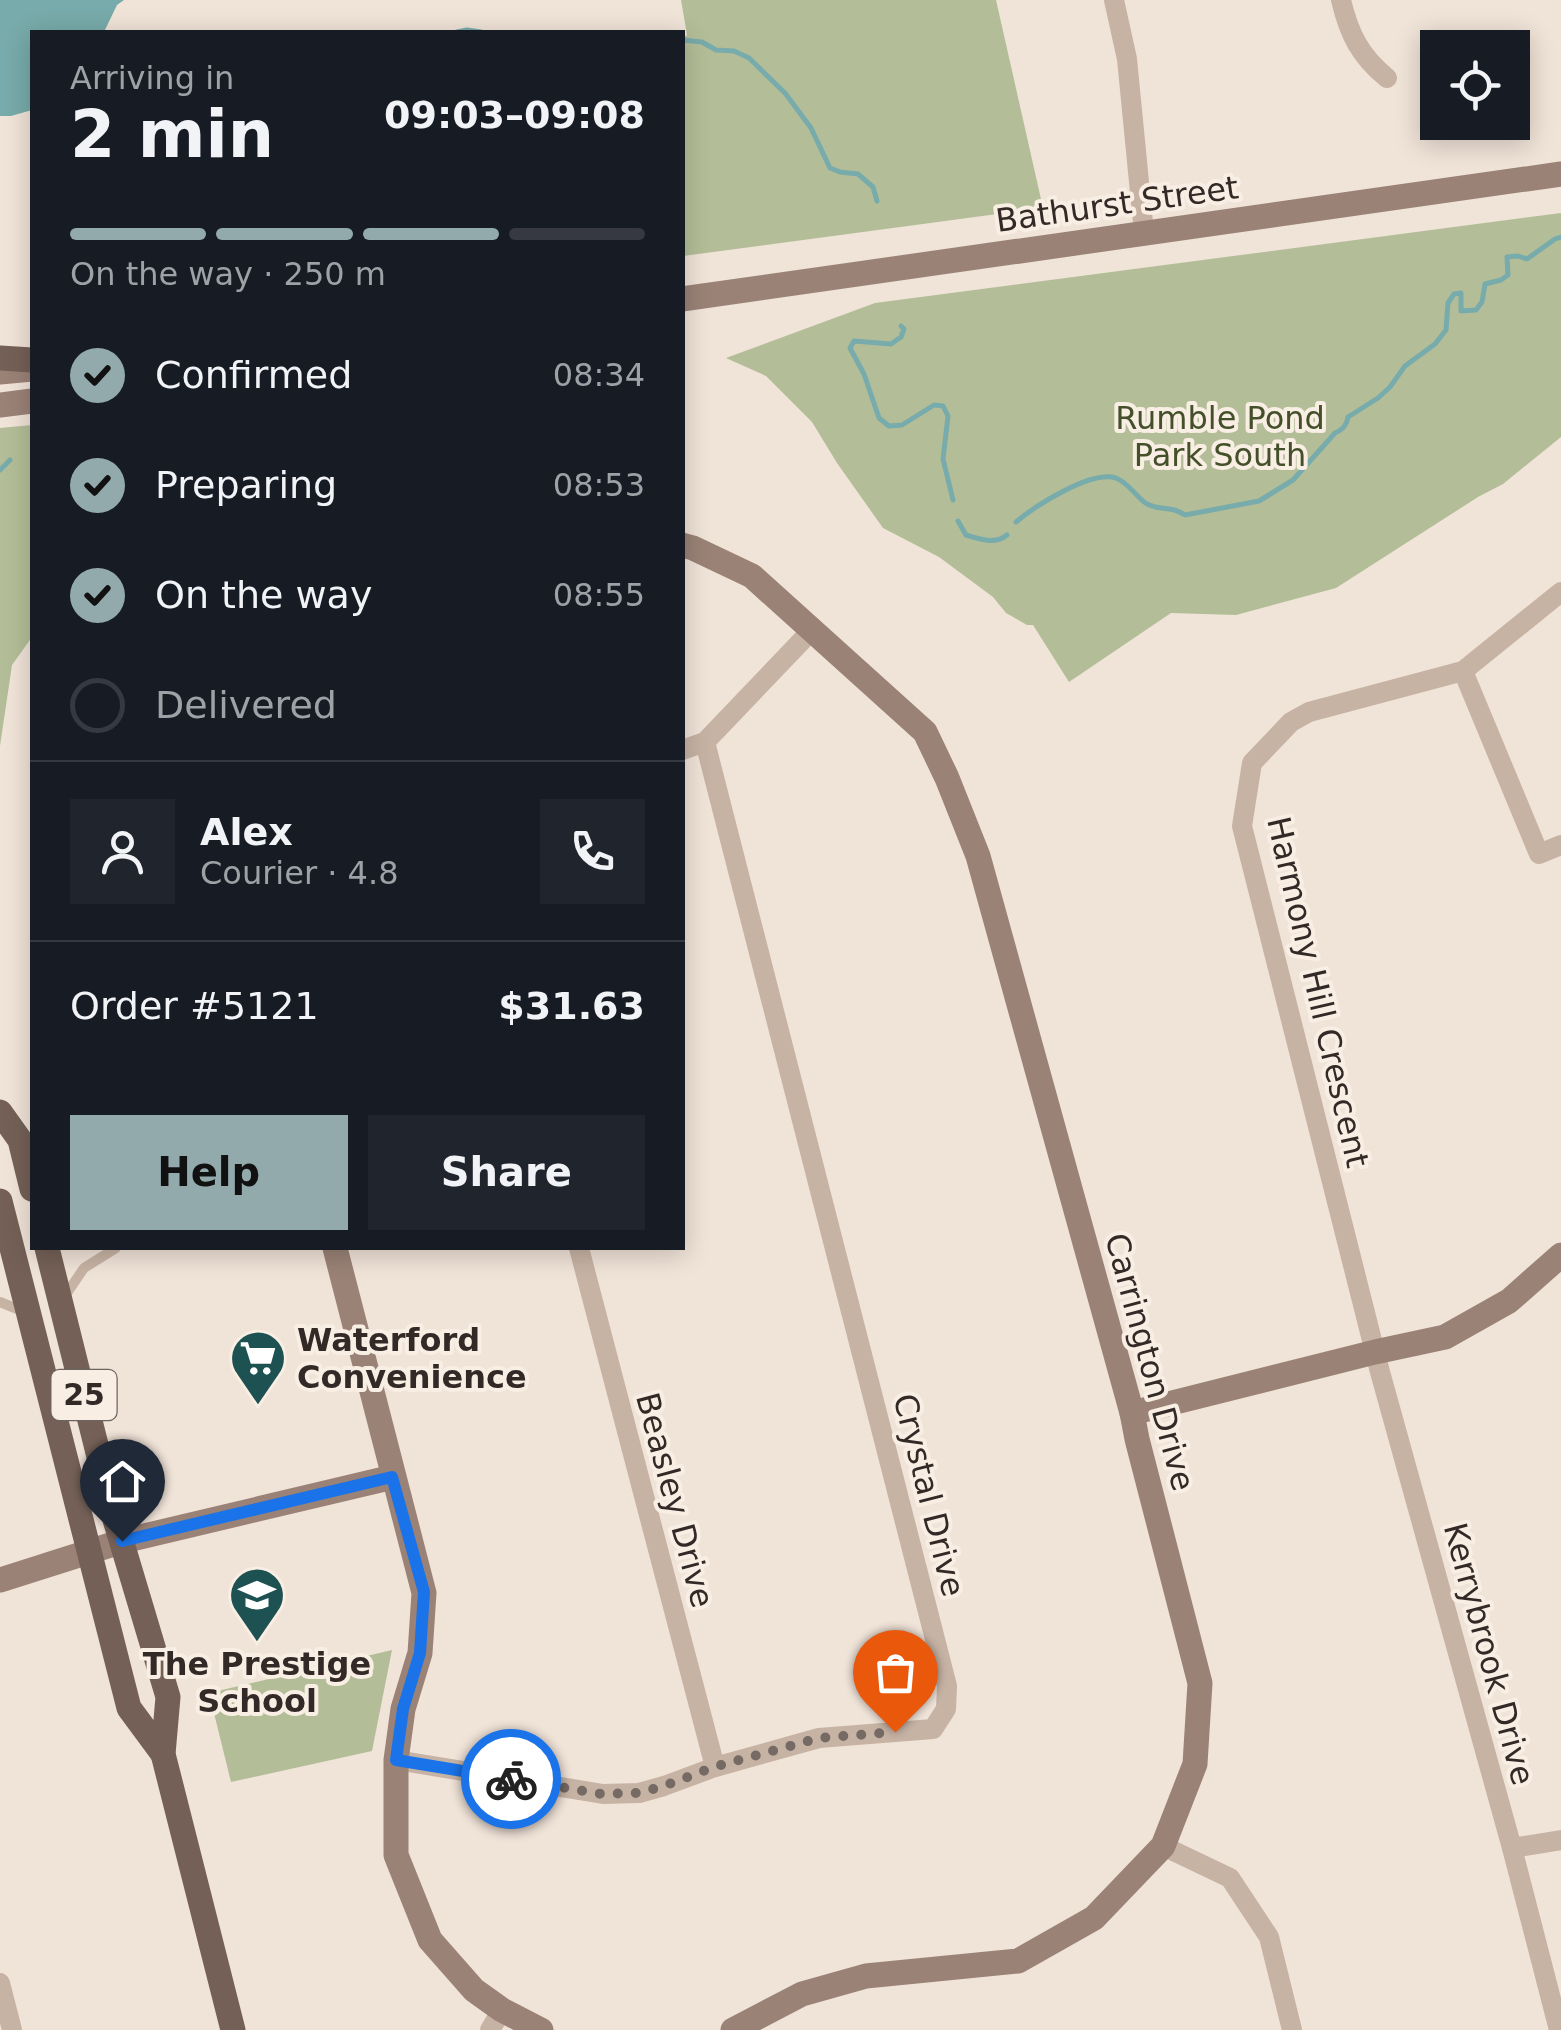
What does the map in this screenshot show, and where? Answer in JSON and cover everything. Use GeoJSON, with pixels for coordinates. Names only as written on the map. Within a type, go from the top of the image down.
{"type":"FeatureCollection","features":[{"type":"Feature","properties":{"kind":"main road"},"geometry":{"type":"LineString","coordinates":[[0,358],[30,360]]}},
{"type":"Feature","properties":{"kind":"main road"},"geometry":{"type":"LineString","coordinates":[[0,1112],[20,1140],[30,1182]]}},
{"type":"Feature","properties":{"kind":"main road","name":"25"},"geometry":{"type":"LineString","coordinates":[[0,1201],[4,1241],[29,1314],[129,1708],[163,1754]]}},
{"type":"Feature","properties":{"kind":"main road","name":"25"},"geometry":{"type":"LineString","coordinates":[[48,1250],[113,1513],[168,1697],[163,1754],[232,2030]]}},
{"type":"Feature","properties":{"kind":"street"},"geometry":{"type":"LineString","coordinates":[[1114,0],[1127,59],[1144,233]]}},
{"type":"Feature","properties":{"kind":"street"},"geometry":{"type":"LineString","coordinates":[[1341,0],[1346,23],[1368,63],[1387,78]]}},
{"type":"Feature","properties":{"kind":"street","name":"Bathurst Street"},"geometry":{"type":"LineString","coordinates":[[685,299],[1561,174]]}},
{"type":"Feature","properties":{"kind":"street"},"geometry":{"type":"LineString","coordinates":[[0,372],[30,369]]}},
{"type":"Feature","properties":{"kind":"street"},"geometry":{"type":"LineString","coordinates":[[0,406],[30,401]]}},
{"type":"Feature","properties":{"kind":"street","name":"Carrington Drive"},"geometry":{"type":"LineString","coordinates":[[685,547],[752,576],[925,732],[947,778],[978,856],[1132,1412],[1200,1682],[1196,1764],[1163,1846],[1094,1918],[1018,1961],[866,1976],[802,1994],[732,2030]]}},
{"type":"Feature","properties":{"kind":"street","name":"Harmony Hill Crescent"},"geometry":{"type":"LineString","coordinates":[[1375,1352],[1242,826],[1252,763],[1291,722],[1308,712],[1463,671],[1561,592]]}},
{"type":"Feature","properties":{"kind":"street"},"geometry":{"type":"LineString","coordinates":[[685,749],[705,742],[812,630]]}},
{"type":"Feature","properties":{"kind":"street"},"geometry":{"type":"LineString","coordinates":[[1463,671],[1539,854],[1561,845]]}},
{"type":"Feature","properties":{"kind":"street","name":"Crystal Drive"},"geometry":{"type":"LineString","coordinates":[[396,1760],[602,1794],[639,1793],[819,1738],[933,1729],[946,1710],[948,1686],[705,742]]}},
{"type":"Feature","properties":{"kind":"street"},"geometry":{"type":"LineString","coordinates":[[335,1250],[424,1592],[420,1653],[403,1709],[396,1760],[396,1855],[430,1940],[496,2020],[542,2030]]}},
{"type":"Feature","properties":{"kind":"street","name":"Beasley Drive"},"geometry":{"type":"LineString","coordinates":[[580,1250],[714,1767]]}},
{"type":"Feature","properties":{"kind":"street"},"geometry":{"type":"LineString","coordinates":[[1132,1412],[1445,1337],[1510,1301],[1560,1260]]}},
{"type":"Feature","properties":{"kind":"street","name":"Kerrybrook Drive"},"geometry":{"type":"LineString","coordinates":[[1375,1352],[1559,2030]]}},
{"type":"Feature","properties":{"kind":"street"},"geometry":{"type":"LineString","coordinates":[[0,1580],[122,1541],[392,1477]]}},
{"type":"Feature","properties":{"kind":"street"},"geometry":{"type":"LineString","coordinates":[[1512,1848],[1561,1840]]}},
{"type":"Feature","properties":{"kind":"street"},"geometry":{"type":"LineString","coordinates":[[1163,1846],[1230,1878],[1269,1937],[1292,2030]]}},
{"type":"Feature","properties":{"kind":"street"},"geometry":{"type":"LineString","coordinates":[[0,1983],[12,2030]]}},
{"type":"Feature","properties":{"kind":"lane"},"geometry":{"type":"LineString","coordinates":[[61,1301],[84,1268],[113,1250]]}},
{"type":"Feature","properties":{"kind":"lane"},"geometry":{"type":"LineString","coordinates":[[0,1302],[29,1314]]}},
{"type":"Feature","properties":{"kind":"green space"},"geometry":{"type":"Polygon","coordinates":[[[681,0],[996,0],[1043,208],[685,256],[687,35],[681,0]]]}},
{"type":"Feature","properties":{"kind":"green space","name":"Rumble Pond Park South"},"geometry":{"type":"Polygon","coordinates":[[[1561,213],[1561,437],[1503,484],[1336,588],[1236,615],[1171,613],[1069,682],[1033,625],[1006,613],[993,597],[939,557],[883,528],[812,422],[766,376],[726,358],[875,303],[1561,213]]]}},
{"type":"Feature","properties":{"kind":"green space"},"geometry":{"type":"Polygon","coordinates":[[[30,425],[30,640],[12,665],[0,746],[0,428],[30,425]]]}},
{"type":"Feature","properties":{"kind":"green space"},"geometry":{"type":"Polygon","coordinates":[[[392,1650],[372,1751],[231,1782],[209,1693],[392,1650]]]}},
{"type":"Feature","properties":{"kind":"water"},"geometry":{"type":"Polygon","coordinates":[[[0,0],[124,0],[117,5],[105,30],[30,30],[30,111],[0,116],[0,0]]]}},
{"type":"Feature","properties":{"kind":"waterway"},"geometry":{"type":"LineString","coordinates":[[685,40],[749,58],[785,93],[811,128],[830,168],[858,174],[873,187],[877,201]]}},
{"type":"Feature","properties":{"kind":"waterway"},"geometry":{"type":"LineString","coordinates":[[1016,522],[1064,491],[1105,477],[1121,480],[1147,504],[1185,515],[1259,501],[1293,480],[1344,427],[1348,417],[1378,398],[1405,366],[1435,344],[1446,330],[1448,303],[1454,294],[1461,293],[1461,311],[1476,310],[1482,302],[1485,284],[1508,275],[1507,257],[1527,259],[1561,237]]}},
{"type":"Feature","properties":{"kind":"waterway"},"geometry":{"type":"LineString","coordinates":[[901,326],[901,337],[891,344],[854,341],[850,348],[879,418],[889,426],[902,425],[934,405],[943,406],[948,416],[943,459],[953,500]]}},
{"type":"Feature","properties":{"kind":"waterway"},"geometry":{"type":"LineString","coordinates":[[0,470],[10,460]]}},
{"type":"Feature","properties":{"kind":"waterway"},"geometry":{"type":"LineString","coordinates":[[958,521],[966,535],[992,540],[1007,535]]}},
{"type":"Feature","properties":{"kind":"way so far"},"geometry":{"type":"LineString","coordinates":[[511,1779],[602,1794],[639,1793],[819,1738],[895,1732]]}},
{"type":"Feature","properties":{"kind":"place","name":"Waterford Convenience"},"geometry":{"type":"Point","coordinates":[258,1407]}},
{"type":"Feature","properties":{"kind":"place","name":"The Prestige School"},"geometry":{"type":"Point","coordinates":[257,1644]}},
{"type":"Feature","properties":{"kind":"route"},"geometry":{"type":"LineString","coordinates":[[122,1541],[392,1477],[424,1592],[420,1653],[403,1709],[396,1760],[511,1779]]}}]}
